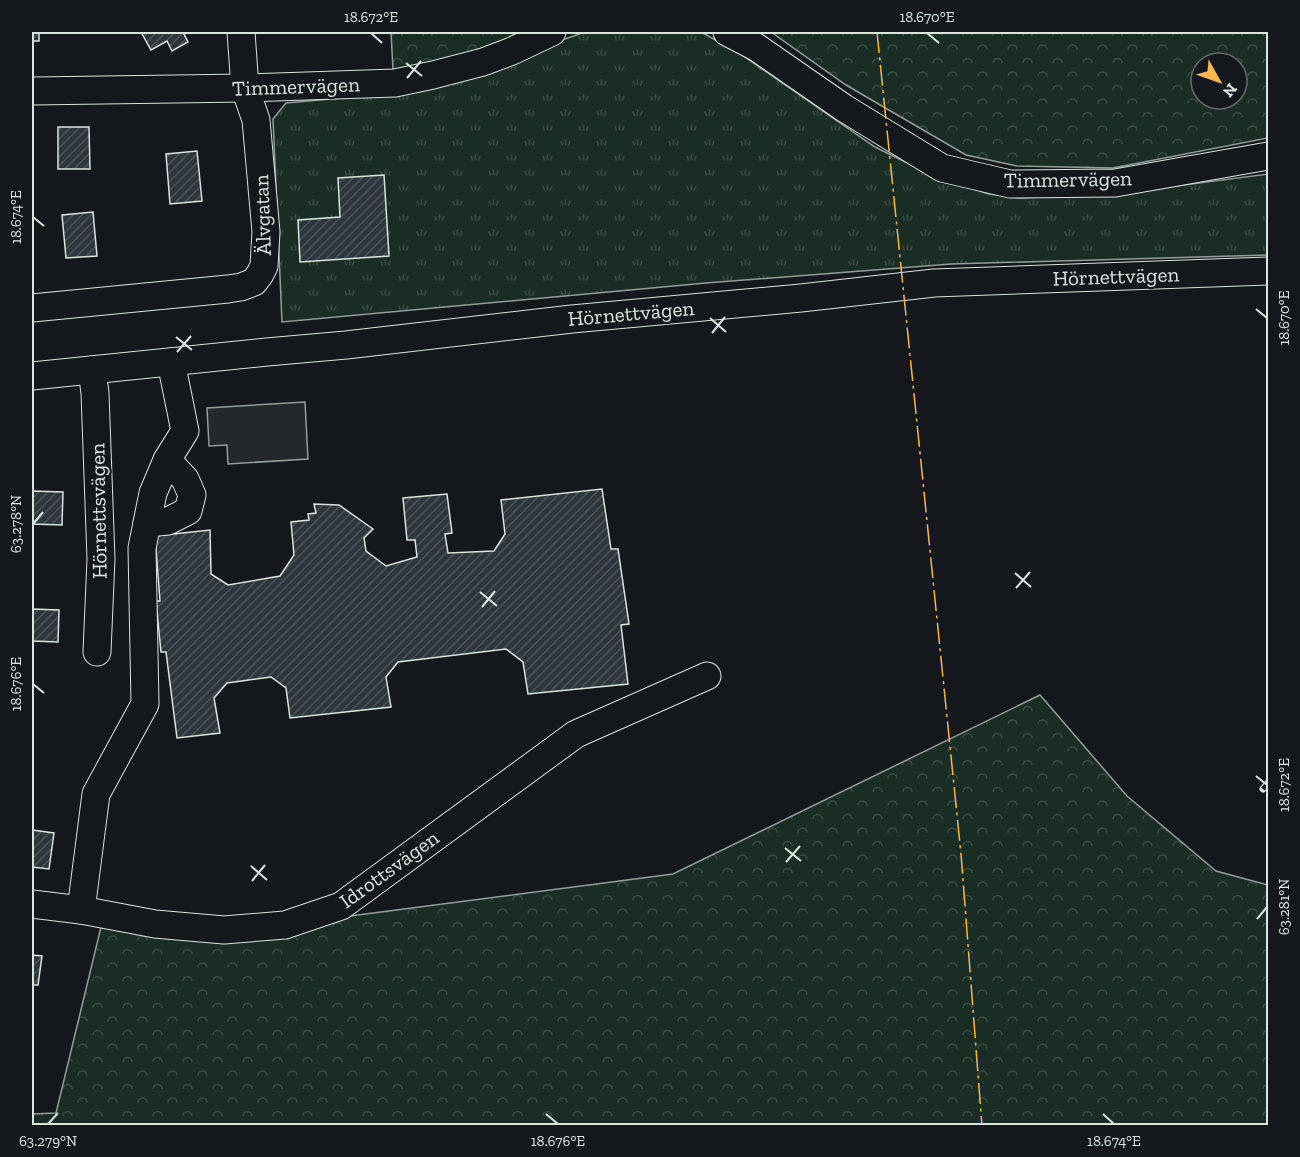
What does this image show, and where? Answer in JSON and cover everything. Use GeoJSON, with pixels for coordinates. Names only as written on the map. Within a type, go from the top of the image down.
{"type":"FeatureCollection","features":[{"type":"Feature","properties":{"kind":"street","name":"Älvgatan"},"geometry":{"type":"LineString","coordinates":[[32,308],[228,289],[254,282],[264,266],[266,232],[256,120],[245,88],[241,32]]}},
{"type":"Feature","properties":{"kind":"street","name":"Timmervägen"},"geometry":{"type":"LineString","coordinates":[[32,91],[395,83],[483,62],[552,32]]}},
{"type":"Feature","properties":{"kind":"street","name":"Timmervägen"},"geometry":{"type":"LineString","coordinates":[[727,32],[756,47],[844,108],[942,168],[1010,184],[1115,183],[1269,156]]}},
{"type":"Feature","properties":{"kind":"street","name":"Hörnettvägen"},"geometry":{"type":"LineString","coordinates":[[32,376],[933,283],[1269,270]]}},
{"type":"Feature","properties":{"kind":"street"},"geometry":{"type":"LineString","coordinates":[[81,910],[96,794],[145,704],[142,548],[153,493],[167,460],[185,430],[171,362]]}},
{"type":"Feature","properties":{"kind":"street","name":"Hörnettsvägen"},"geometry":{"type":"LineString","coordinates":[[92,370],[95,393],[101,559],[97,652]]}},
{"type":"Feature","properties":{"kind":"street"},"geometry":{"type":"LineString","coordinates":[[147,523],[168,521],[188,511],[192,495],[185,479],[167,460]]}},
{"type":"Feature","properties":{"kind":"street","name":"Idrottsvägen"},"geometry":{"type":"LineString","coordinates":[[32,904],[81,910],[155,924],[224,930],[285,925],[341,906],[576,734],[707,676]]}},
{"type":"Feature","properties":{"kind":"green space"},"geometry":{"type":"Polygon","coordinates":[[[391,32],[521,32],[475,51],[393,70],[391,32]]]}},
{"type":"Feature","properties":{"kind":"green space"},"geometry":{"type":"Polygon","coordinates":[[[585,32],[701,32],[739,53],[875,147],[938,178],[989,194],[1020,198],[1122,193],[1268,174],[1268,255],[951,264],[706,283],[282,322],[273,119],[286,103],[376,95],[585,32]]]}},
{"type":"Feature","properties":{"kind":"green space"},"geometry":{"type":"Polygon","coordinates":[[[771,32],[1268,32],[1268,138],[1113,168],[1017,166],[966,155],[846,85],[771,32]]]}},
{"type":"Feature","properties":{"kind":"green space"},"geometry":{"type":"Polygon","coordinates":[[[1040,695],[1127,796],[1216,871],[1268,885],[1268,1125],[32,1126],[32,1114],[56,1113],[101,927],[293,936],[350,916],[673,874],[1040,695]]]}},
{"type":"Feature","properties":{"kind":"shaded area"},"geometry":{"type":"Polygon","coordinates":[[[305,402],[308,459],[228,464],[227,445],[209,446],[207,408],[305,402]]]}},
{"type":"Feature","properties":{"kind":"building"},"geometry":{"type":"Polygon","coordinates":[[[32,32],[39,32],[39,41],[32,41],[32,32]]]}},
{"type":"Feature","properties":{"kind":"building"},"geometry":{"type":"Polygon","coordinates":[[[141,32],[188,32],[184,34],[188,42],[172,51],[167,41],[151,50],[141,32]]]}},
{"type":"Feature","properties":{"kind":"building"},"geometry":{"type":"Polygon","coordinates":[[[58,127],[89,127],[90,169],[58,169],[58,127]]]}},
{"type":"Feature","properties":{"kind":"building"},"geometry":{"type":"Polygon","coordinates":[[[197,151],[202,201],[170,204],[166,154],[197,151]]]}},
{"type":"Feature","properties":{"kind":"building"},"geometry":{"type":"Polygon","coordinates":[[[384,175],[389,256],[300,262],[298,220],[340,217],[338,178],[384,175]]]}},
{"type":"Feature","properties":{"kind":"building"},"geometry":{"type":"Polygon","coordinates":[[[93,212],[97,256],[66,258],[62,215],[93,212]]]}},
{"type":"Feature","properties":{"kind":"building"},"geometry":{"type":"Polygon","coordinates":[[[602,489],[611,549],[618,549],[629,624],[621,625],[628,684],[528,694],[523,662],[506,649],[398,662],[386,677],[391,707],[290,718],[286,688],[271,677],[227,683],[214,698],[220,733],[177,738],[166,652],[161,652],[156,601],[160,601],[155,536],[210,530],[211,574],[228,585],[280,576],[294,555],[291,522],[309,520],[308,514],[316,513],[314,504],[339,505],[373,529],[364,538],[366,551],[386,566],[417,557],[415,540],[407,540],[403,498],[447,494],[452,533],[445,534],[448,553],[494,551],[505,534],[501,500],[602,489]]]}},
{"type":"Feature","properties":{"kind":"building"},"geometry":{"type":"Polygon","coordinates":[[[32,491],[63,492],[62,525],[32,524],[32,491]]]}},
{"type":"Feature","properties":{"kind":"building"},"geometry":{"type":"Polygon","coordinates":[[[32,609],[59,610],[58,642],[32,641],[32,609]]]}},
{"type":"Feature","properties":{"kind":"building"},"geometry":{"type":"Polygon","coordinates":[[[32,830],[54,833],[49,869],[32,867],[32,830]]]}},
{"type":"Feature","properties":{"kind":"building"},"geometry":{"type":"Polygon","coordinates":[[[32,955],[42,956],[38,985],[32,985],[32,955]]]}},
{"type":"Feature","properties":{"kind":"railway"},"geometry":{"type":"LineString","coordinates":[[1263,789],[1268,783]]}},
{"type":"Feature","properties":{"kind":"power"},"geometry":{"type":"LineString","coordinates":[[877,32],[961,854],[982,1126]]}}]}
